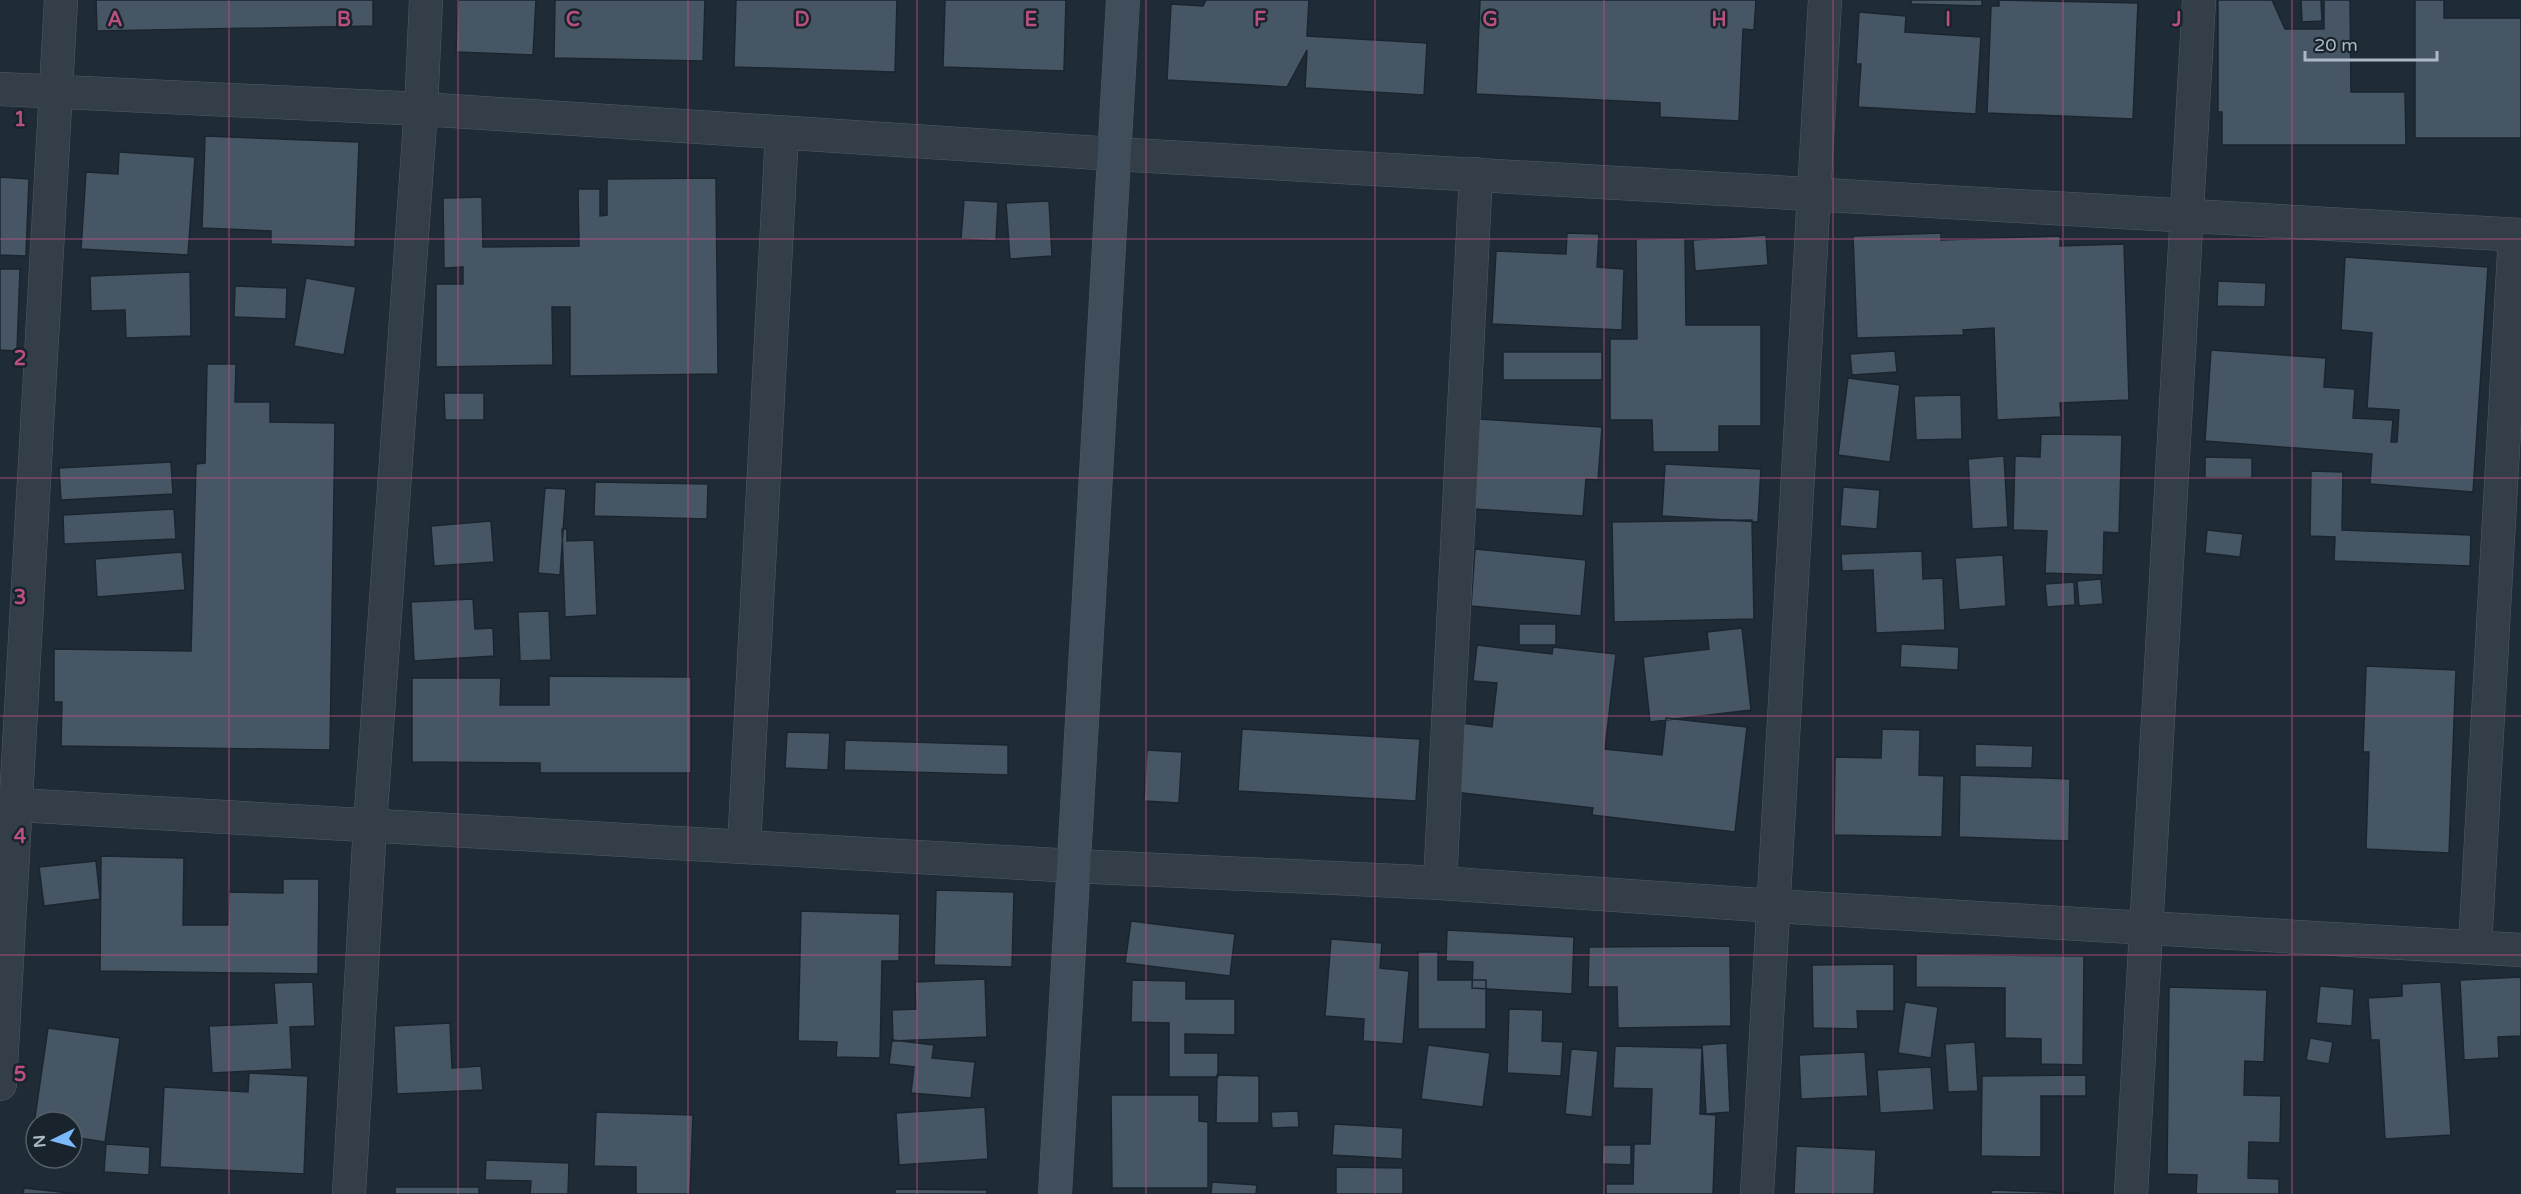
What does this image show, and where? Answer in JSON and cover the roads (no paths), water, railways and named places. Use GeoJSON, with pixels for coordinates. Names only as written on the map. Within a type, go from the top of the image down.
{"type":"FeatureCollection","features":[{"type":"Feature","properties":{"kind":"street"},"geometry":{"type":"LineString","coordinates":[[0,1084],[8,804],[61,0]]}},
{"type":"Feature","properties":{"kind":"street"},"geometry":{"type":"LineString","coordinates":[[349,1194],[370,825],[421,109],[426,0]]}},
{"type":"Feature","properties":{"kind":"street"},"geometry":{"type":"LineString","coordinates":[[1055,1194],[1123,0]]}},
{"type":"Feature","properties":{"kind":"street"},"geometry":{"type":"LineString","coordinates":[[1757,1194],[1825,0]]}},
{"type":"Feature","properties":{"kind":"street"},"geometry":{"type":"LineString","coordinates":[[2131,1194],[2199,0]]}},
{"type":"Feature","properties":{"kind":"street"},"geometry":{"type":"LineString","coordinates":[[0,89],[421,109],[1114,153],[2518,235],[2475,947]]}},
{"type":"Feature","properties":{"kind":"street"},"geometry":{"type":"LineString","coordinates":[[744,847],[782,133]]}},
{"type":"Feature","properties":{"kind":"street"},"geometry":{"type":"LineString","coordinates":[[1440,883],[1476,174]]}},
{"type":"Feature","properties":{"kind":"street"},"geometry":{"type":"LineString","coordinates":[[8,804],[1074,866],[1440,883],[1774,906],[2521,950]]}}]}
